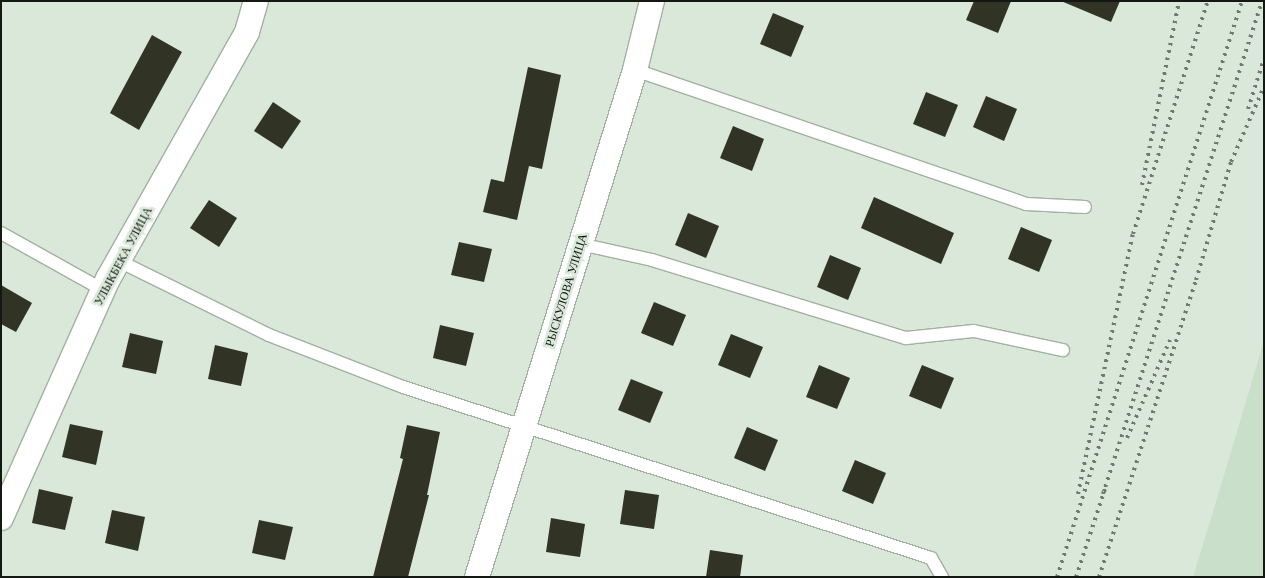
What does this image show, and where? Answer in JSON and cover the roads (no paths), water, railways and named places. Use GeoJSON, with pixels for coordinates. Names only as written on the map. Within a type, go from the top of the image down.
{"type":"FeatureCollection","features":[{"type":"Feature","properties":{"kind":"street","name":"УЛЫКБЕКА УЛИЦА"},"geometry":{"type":"LineString","coordinates":[[1,518],[103,290],[248,32],[256,1]]}},
{"type":"Feature","properties":{"kind":"street","name":"РЫСКУЛОВА УЛИЦА"},"geometry":{"type":"LineString","coordinates":[[477,577],[635,70],[652,1]]}},
{"type":"Feature","properties":{"kind":"lane"},"geometry":{"type":"LineString","coordinates":[[635,70],[1026,204],[1085,207]]}},
{"type":"Feature","properties":{"kind":"lane"},"geometry":{"type":"LineString","coordinates":[[1,233],[103,290]]}},
{"type":"Feature","properties":{"kind":"lane"},"geometry":{"type":"LineString","coordinates":[[580,244],[652,260],[906,338],[974,331],[1063,350]]}},
{"type":"Feature","properties":{"kind":"lane"},"geometry":{"type":"LineString","coordinates":[[119,261],[269,335],[403,387],[523,428],[931,558],[942,577]]}},
{"type":"Feature","properties":{"kind":"railway"},"geometry":{"type":"LineString","coordinates":[[1142,185],[1179,1]]}},
{"type":"Feature","properties":{"kind":"railway"},"geometry":{"type":"LineString","coordinates":[[1078,494],[1133,234],[1208,1]]}},
{"type":"Feature","properties":{"kind":"railway"},"geometry":{"type":"LineString","coordinates":[[1057,577],[1242,1]]}},
{"type":"Feature","properties":{"kind":"railway"},"geometry":{"type":"LineString","coordinates":[[1103,494],[1262,1]]}},
{"type":"Feature","properties":{"kind":"railway"},"geometry":{"type":"LineString","coordinates":[[1248,109],[1264,59]]}},
{"type":"Feature","properties":{"kind":"railway"},"geometry":{"type":"LineString","coordinates":[[1099,577],[1196,280],[1231,162],[1264,87]]}},
{"type":"Feature","properties":{"kind":"railway"},"geometry":{"type":"LineString","coordinates":[[1127,438],[1170,340]]}},
{"type":"Feature","properties":{"kind":"railway"},"geometry":{"type":"LineString","coordinates":[[1076,577],[1105,489]]}}]}
